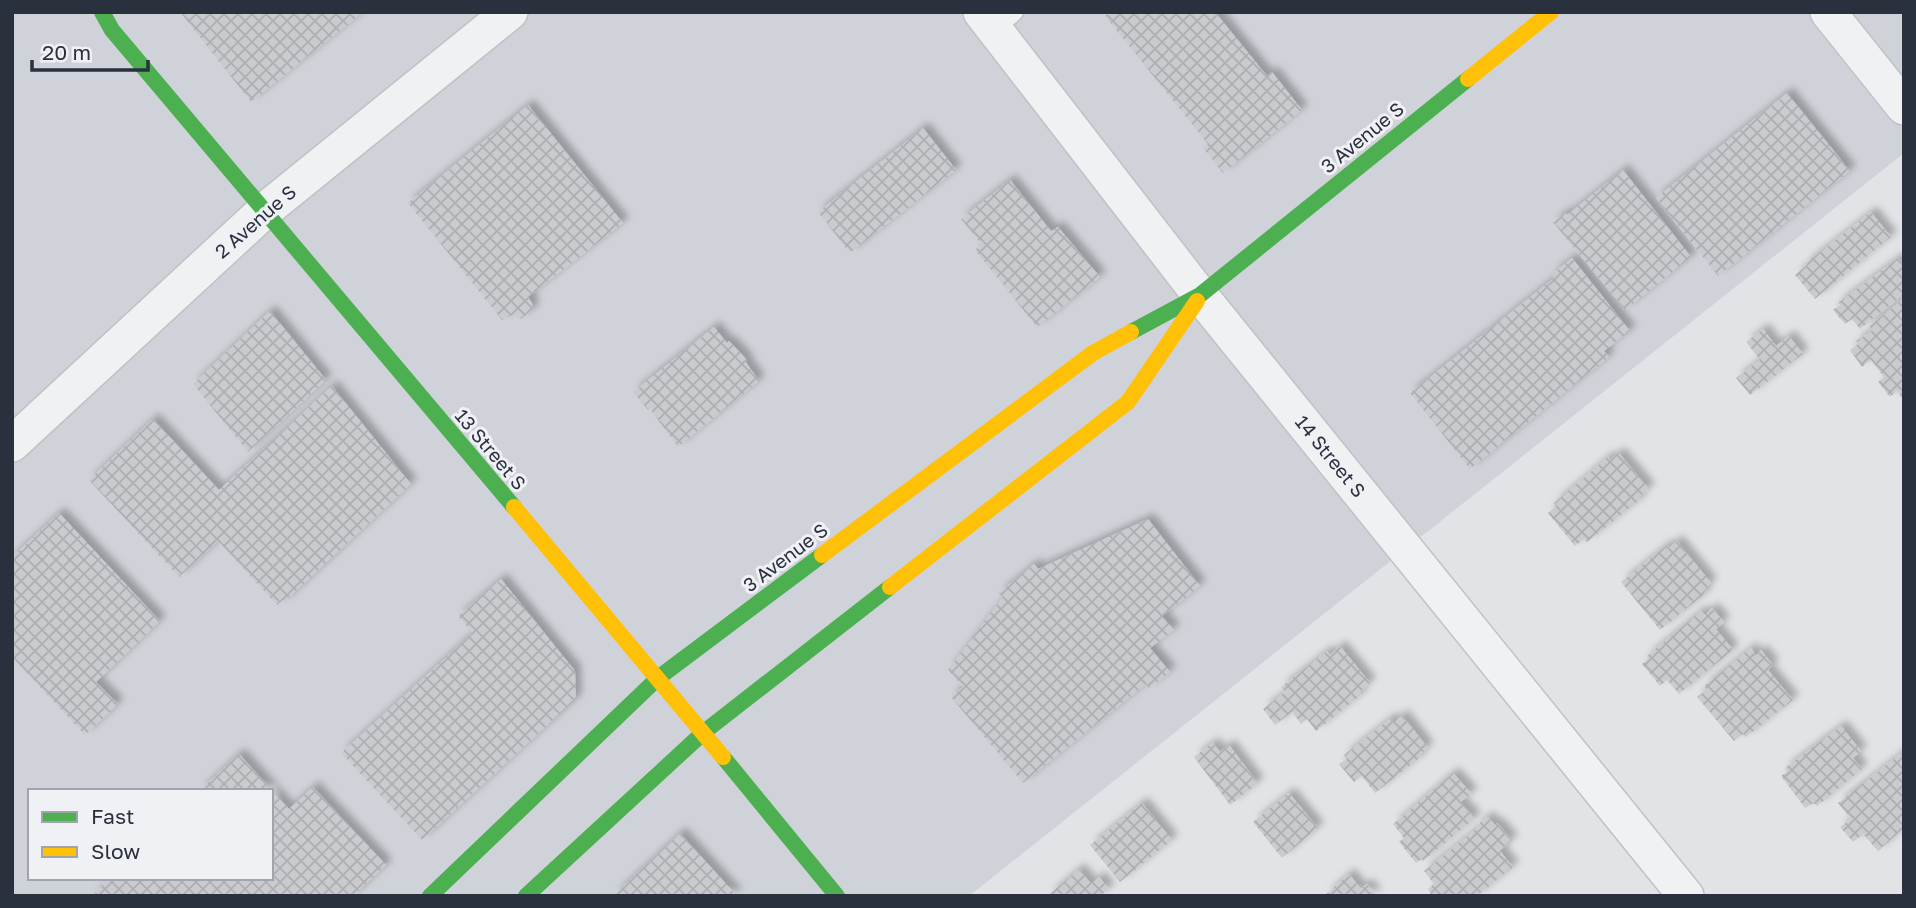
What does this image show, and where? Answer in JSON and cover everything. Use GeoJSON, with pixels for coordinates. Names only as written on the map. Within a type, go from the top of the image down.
{"type":"FeatureCollection","features":[{"type":"Feature","properties":{"kind":"main road","name":"13 Street S"},"geometry":{"type":"LineString","coordinates":[[90,12],[112,30]]}},
{"type":"Feature","properties":{"kind":"main road","name":"13 Street S"},"geometry":{"type":"LineString","coordinates":[[102,12],[112,30],[263,212],[658,678],[837,896]]}},
{"type":"Feature","properties":{"kind":"main road","name":"3 Avenue S"},"geometry":{"type":"LineString","coordinates":[[430,896],[658,678],[1093,353],[1200,295],[1551,12]]}},
{"type":"Feature","properties":{"kind":"main road","name":"3 Avenue S"},"geometry":{"type":"LineString","coordinates":[[526,896],[704,733],[1128,402],[1200,295]]}},
{"type":"Feature","properties":{"kind":"street","name":"2 Avenue S"},"geometry":{"type":"LineString","coordinates":[[12,444],[263,212],[510,12]]}},
{"type":"Feature","properties":{"kind":"street"},"geometry":{"type":"LineString","coordinates":[[1828,12],[1904,107]]}},
{"type":"Feature","properties":{"kind":"street","name":"14 Street S"},"geometry":{"type":"LineString","coordinates":[[996,18],[1200,295],[1686,896]]}},
{"type":"Feature","properties":{"kind":"shaded area"},"geometry":{"type":"Polygon","coordinates":[[[12,12],[1904,12],[1904,153],[969,896],[12,896],[12,12]]]}},
{"type":"Feature","properties":{"kind":"building"},"geometry":{"type":"Polygon","coordinates":[[[180,12],[363,12],[251,102],[180,12]]]}},
{"type":"Feature","properties":{"kind":"building"},"geometry":{"type":"Polygon","coordinates":[[[1110,12],[1215,12],[1267,76],[1272,72],[1302,110],[1223,173],[1203,148],[1208,144],[1105,16],[1110,12]]]}},
{"type":"Feature","properties":{"kind":"building"},"geometry":{"type":"Polygon","coordinates":[[[1787,93],[1850,171],[1718,276],[1656,198],[1787,93]]]}},
{"type":"Feature","properties":{"kind":"building"},"geometry":{"type":"Polygon","coordinates":[[[528,105],[623,223],[528,297],[533,309],[521,319],[512,315],[502,320],[408,203],[528,105]]]}},
{"type":"Feature","properties":{"kind":"building"},"geometry":{"type":"Polygon","coordinates":[[[923,128],[956,170],[850,253],[818,212],[923,128]]]}},
{"type":"Feature","properties":{"kind":"building"},"geometry":{"type":"Polygon","coordinates":[[[1623,170],[1691,257],[1625,310],[1553,222],[1566,213],[1567,215],[1623,170]]]}},
{"type":"Feature","properties":{"kind":"building"},"geometry":{"type":"Polygon","coordinates":[[[1010,180],[1051,231],[1058,227],[1100,277],[1037,327],[975,250],[982,245],[961,219],[1010,180]]]}},
{"type":"Feature","properties":{"kind":"building"},"geometry":{"type":"Polygon","coordinates":[[[1871,212],[1891,237],[1815,299],[1795,275],[1806,263],[1871,212]]]}},
{"type":"Feature","properties":{"kind":"building"},"geometry":{"type":"Polygon","coordinates":[[[1572,258],[1630,331],[1604,351],[1609,357],[1470,469],[1410,393],[1554,278],[1552,274],[1572,258]]]}},
{"type":"Feature","properties":{"kind":"building"},"geometry":{"type":"Polygon","coordinates":[[[1898,258],[1904,265],[1904,294],[1860,329],[1852,319],[1845,324],[1833,310],[1840,305],[1839,302],[1898,258]]]}},
{"type":"Feature","properties":{"kind":"building"},"geometry":{"type":"Polygon","coordinates":[[[1904,299],[1902,398],[1897,391],[1890,397],[1878,382],[1884,377],[1871,360],[1862,367],[1850,350],[1858,344],[1856,341],[1872,331],[1869,326],[1904,299]]]}},
{"type":"Feature","properties":{"kind":"building"},"geometry":{"type":"Polygon","coordinates":[[[270,311],[326,380],[248,452],[193,384],[270,311]]]}},
{"type":"Feature","properties":{"kind":"building"},"geometry":{"type":"Polygon","coordinates":[[[714,327],[727,343],[729,341],[747,360],[745,361],[759,381],[678,447],[650,409],[648,410],[633,392],[714,327]]]}},
{"type":"Feature","properties":{"kind":"building"},"geometry":{"type":"Polygon","coordinates":[[[1763,329],[1776,346],[1789,336],[1803,354],[1750,395],[1736,378],[1760,360],[1746,342],[1763,329]]]}},
{"type":"Feature","properties":{"kind":"building"},"geometry":{"type":"Polygon","coordinates":[[[332,386],[411,484],[284,602],[283,600],[277,605],[218,541],[179,577],[89,480],[153,419],[219,490],[332,386]]]}},
{"type":"Feature","properties":{"kind":"building"},"geometry":{"type":"Polygon","coordinates":[[[1619,453],[1649,489],[1639,497],[1641,499],[1587,542],[1584,539],[1575,546],[1548,513],[1556,506],[1554,503],[1608,457],[1610,460],[1619,453]]]}},
{"type":"Feature","properties":{"kind":"building"},"geometry":{"type":"Polygon","coordinates":[[[59,513],[160,621],[96,682],[118,704],[85,735],[12,657],[12,557],[59,513]]]}},
{"type":"Feature","properties":{"kind":"building"},"geometry":{"type":"Polygon","coordinates":[[[1148,519],[1200,586],[1162,616],[1174,630],[1150,648],[1170,672],[1149,688],[1146,684],[1023,783],[951,697],[963,687],[948,670],[1003,597],[999,593],[1034,564],[1038,569],[1148,519]]]}},
{"type":"Feature","properties":{"kind":"building"},"geometry":{"type":"Polygon","coordinates":[[[1677,541],[1711,583],[1704,590],[1706,593],[1660,630],[1621,582],[1667,545],[1669,548],[1677,541]]]}},
{"type":"Feature","properties":{"kind":"building"},"geometry":{"type":"Polygon","coordinates":[[[501,579],[575,671],[576,699],[422,840],[341,753],[473,633],[458,616],[501,579]]]}},
{"type":"Feature","properties":{"kind":"building"},"geometry":{"type":"Polygon","coordinates":[[[1712,608],[1724,622],[1716,629],[1733,650],[1679,694],[1667,680],[1660,686],[1642,664],[1649,658],[1647,656],[1701,611],[1705,615],[1712,608]]]}},
{"type":"Feature","properties":{"kind":"building"},"geometry":{"type":"Polygon","coordinates":[[[1340,646],[1370,683],[1359,693],[1361,695],[1316,731],[1307,719],[1301,724],[1292,712],[1275,725],[1263,709],[1285,692],[1281,687],[1327,651],[1330,655],[1340,646]]]}},
{"type":"Feature","properties":{"kind":"building"},"geometry":{"type":"Polygon","coordinates":[[[1751,648],[1756,656],[1761,650],[1773,665],[1768,670],[1793,700],[1746,737],[1743,734],[1734,741],[1697,697],[1707,689],[1704,686],[1751,648]]]}},
{"type":"Feature","properties":{"kind":"building"},"geometry":{"type":"Polygon","coordinates":[[[1402,715],[1428,748],[1420,754],[1422,756],[1375,793],[1362,776],[1354,782],[1339,764],[1347,759],[1344,755],[1391,718],[1394,723],[1402,715]]]}},
{"type":"Feature","properties":{"kind":"building"},"geometry":{"type":"Polygon","coordinates":[[[1841,726],[1861,751],[1853,758],[1862,769],[1817,806],[1814,803],[1805,808],[1781,776],[1788,771],[1785,768],[1841,726]]]}},
{"type":"Feature","properties":{"kind":"building"},"geometry":{"type":"Polygon","coordinates":[[[1213,743],[1220,752],[1229,745],[1258,783],[1230,805],[1194,757],[1213,743]]]}},
{"type":"Feature","properties":{"kind":"building"},"geometry":{"type":"Polygon","coordinates":[[[1904,751],[1904,828],[1878,851],[1863,834],[1853,842],[1840,827],[1851,819],[1838,803],[1904,751]]]}},
{"type":"Feature","properties":{"kind":"building"},"geometry":{"type":"Polygon","coordinates":[[[239,754],[271,789],[201,789],[239,754]]]}},
{"type":"Feature","properties":{"kind":"building"},"geometry":{"type":"Polygon","coordinates":[[[1453,773],[1472,794],[1460,802],[1475,818],[1423,861],[1422,859],[1416,863],[1399,842],[1404,838],[1393,824],[1453,773]]]}},
{"type":"Feature","properties":{"kind":"building"},"geometry":{"type":"Polygon","coordinates":[[[313,787],[386,865],[353,896],[92,896],[104,885],[100,880],[273,880],[273,791],[289,809],[313,787]]]}},
{"type":"Feature","properties":{"kind":"building"},"geometry":{"type":"Polygon","coordinates":[[[1289,793],[1318,828],[1282,858],[1253,822],[1289,793]]]}},
{"type":"Feature","properties":{"kind":"building"},"geometry":{"type":"Polygon","coordinates":[[[1142,803],[1172,840],[1120,882],[1090,845],[1142,803]]]}},
{"type":"Feature","properties":{"kind":"building"},"geometry":{"type":"Polygon","coordinates":[[[1488,817],[1512,840],[1500,851],[1513,867],[1477,896],[1432,896],[1428,889],[1434,884],[1424,871],[1488,817]]]}},
{"type":"Feature","properties":{"kind":"building"},"geometry":{"type":"Polygon","coordinates":[[[680,833],[737,896],[613,896],[680,833]]]}},
{"type":"Feature","properties":{"kind":"building"},"geometry":{"type":"Polygon","coordinates":[[[1079,869],[1091,884],[1099,877],[1109,889],[1100,896],[1047,896],[1079,869]]]}},
{"type":"Feature","properties":{"kind":"building"},"geometry":{"type":"Polygon","coordinates":[[[1349,874],[1361,889],[1367,884],[1376,896],[1324,896],[1349,874]]]}},
{"type":"Feature","properties":{"kind":"traffic: fast"},"geometry":{"type":"LineString","coordinates":[[102,12],[112,30],[514,507]]}},
{"type":"Feature","properties":{"kind":"traffic: fast"},"geometry":{"type":"LineString","coordinates":[[1131,332],[1200,295],[1468,79]]}},
{"type":"Feature","properties":{"kind":"traffic: fast"},"geometry":{"type":"LineString","coordinates":[[430,896],[658,678],[822,555]]}},
{"type":"Feature","properties":{"kind":"traffic: fast"},"geometry":{"type":"LineString","coordinates":[[526,896],[704,732],[890,587]]}},
{"type":"Feature","properties":{"kind":"traffic: fast"},"geometry":{"type":"LineString","coordinates":[[723,757],[837,896]]}},
{"type":"Feature","properties":{"kind":"traffic: slow"},"geometry":{"type":"LineString","coordinates":[[1468,79],[1551,12]]}},
{"type":"Feature","properties":{"kind":"traffic: slow"},"geometry":{"type":"LineString","coordinates":[[890,587],[1128,402],[1197,301]]}},
{"type":"Feature","properties":{"kind":"traffic: slow"},"geometry":{"type":"LineString","coordinates":[[822,555],[1093,353],[1131,332]]}},
{"type":"Feature","properties":{"kind":"traffic: slow"},"geometry":{"type":"LineString","coordinates":[[514,507],[723,757]]}}]}
